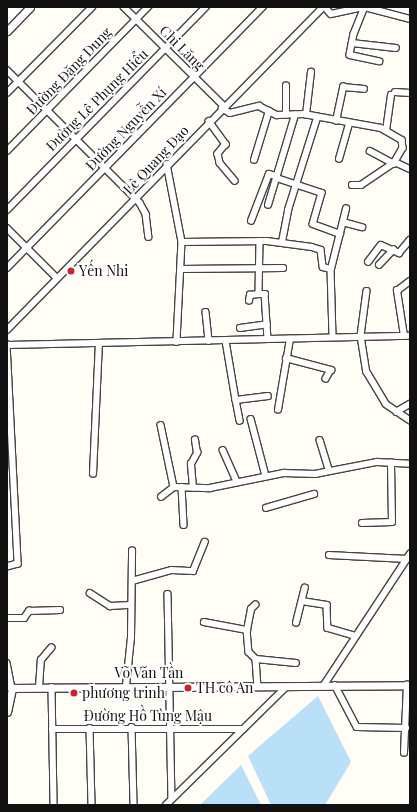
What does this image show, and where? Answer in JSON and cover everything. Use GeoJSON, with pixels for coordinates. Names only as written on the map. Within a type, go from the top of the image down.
{"type":"FeatureCollection","features":[{"type":"Feature","properties":{"kind":"street"},"geometry":{"type":"LineString","coordinates":[[7,31],[30,7]]}},
{"type":"Feature","properties":{"kind":"street"},"geometry":{"type":"LineString","coordinates":[[7,94],[92,7]]}},
{"type":"Feature","properties":{"kind":"street","name":"Chi Lăng"},"geometry":{"type":"LineString","coordinates":[[124,7],[194,76],[223,107]]}},
{"type":"Feature","properties":{"kind":"street","name":"Đường Đặng Dung"},"geometry":{"type":"LineString","coordinates":[[7,151],[148,7]]}},
{"type":"Feature","properties":{"kind":"street","name":"Đường Lê Phụng Hiểu"},"geometry":{"type":"LineString","coordinates":[[7,210],[206,7]]}},
{"type":"Feature","properties":{"kind":"street","name":"Đường Nguyễn Xí"},"geometry":{"type":"LineString","coordinates":[[7,268],[263,7]]}},
{"type":"Feature","properties":{"kind":"street"},"geometry":{"type":"LineString","coordinates":[[324,7],[333,14],[365,7],[410,19]]}},
{"type":"Feature","properties":{"kind":"street","name":"Lê Quang Đạo"},"geometry":{"type":"LineString","coordinates":[[7,330],[209,121],[324,7]]}},
{"type":"Feature","properties":{"kind":"street"},"geometry":{"type":"LineString","coordinates":[[365,7],[352,43],[350,55],[378,61]]}},
{"type":"Feature","properties":{"kind":"street"},"geometry":{"type":"LineString","coordinates":[[352,43],[396,48]]}},
{"type":"Feature","properties":{"kind":"street"},"geometry":{"type":"LineString","coordinates":[[7,70],[77,137],[136,198],[146,214],[149,237]]}},
{"type":"Feature","properties":{"kind":"street"},"geometry":{"type":"LineString","coordinates":[[306,115],[311,72]]}},
{"type":"Feature","properties":{"kind":"street"},"geometry":{"type":"LineString","coordinates":[[286,86],[286,115]]}},
{"type":"Feature","properties":{"kind":"street"},"geometry":{"type":"LineString","coordinates":[[336,121],[342,87],[364,89]]}},
{"type":"Feature","properties":{"kind":"street"},"geometry":{"type":"LineString","coordinates":[[386,130],[393,93],[410,93]]}},
{"type":"Feature","properties":{"kind":"street"},"geometry":{"type":"LineString","coordinates":[[223,107],[230,113],[256,105],[269,111],[286,115],[306,115],[386,130],[403,143],[395,163],[361,185],[352,185]]}},
{"type":"Feature","properties":{"kind":"street"},"geometry":{"type":"LineString","coordinates":[[254,160],[269,111]]}},
{"type":"Feature","properties":{"kind":"street"},"geometry":{"type":"LineString","coordinates":[[268,205],[295,115]]}},
{"type":"Feature","properties":{"kind":"street"},"geometry":{"type":"LineString","coordinates":[[282,242],[317,118]]}},
{"type":"Feature","properties":{"kind":"street"},"geometry":{"type":"LineString","coordinates":[[209,121],[226,144],[218,154],[220,163],[235,181]]}},
{"type":"Feature","properties":{"kind":"street"},"geometry":{"type":"LineString","coordinates":[[339,159],[349,123]]}},
{"type":"Feature","properties":{"kind":"street"},"geometry":{"type":"LineString","coordinates":[[370,151],[410,169]]}},
{"type":"Feature","properties":{"kind":"street"},"geometry":{"type":"LineString","coordinates":[[167,164],[182,242],[177,342]]}},
{"type":"Feature","properties":{"kind":"street"},"geometry":{"type":"LineString","coordinates":[[251,221],[256,201],[269,174],[322,193],[314,226],[340,234]]}},
{"type":"Feature","properties":{"kind":"street"},"geometry":{"type":"LineString","coordinates":[[333,337],[331,269],[344,222],[346,209]]}},
{"type":"Feature","properties":{"kind":"street"},"geometry":{"type":"LineString","coordinates":[[344,222],[362,227]]}},
{"type":"Feature","properties":{"kind":"street"},"geometry":{"type":"LineString","coordinates":[[7,228],[58,278]]}},
{"type":"Feature","properties":{"kind":"street"},"geometry":{"type":"LineString","coordinates":[[368,262],[382,245],[400,252],[410,240]]}},
{"type":"Feature","properties":{"kind":"street"},"geometry":{"type":"LineString","coordinates":[[182,242],[260,241],[282,242],[319,248],[322,266],[331,269]]}},
{"type":"Feature","properties":{"kind":"street"},"geometry":{"type":"LineString","coordinates":[[259,294],[260,241]]}},
{"type":"Feature","properties":{"kind":"street"},"geometry":{"type":"LineString","coordinates":[[379,265],[393,250]]}},
{"type":"Feature","properties":{"kind":"street"},"geometry":{"type":"LineString","coordinates":[[181,269],[283,268]]}},
{"type":"Feature","properties":{"kind":"street"},"geometry":{"type":"LineString","coordinates":[[7,567],[18,564],[7,344],[99,344],[407,336],[396,291],[410,281]]}},
{"type":"Feature","properties":{"kind":"street"},"geometry":{"type":"LineString","coordinates":[[367,291],[361,336],[372,384],[396,412],[410,420]]}},
{"type":"Feature","properties":{"kind":"street"},"geometry":{"type":"LineString","coordinates":[[249,300],[250,295],[265,294],[268,339]]}},
{"type":"Feature","properties":{"kind":"street"},"geometry":{"type":"LineString","coordinates":[[206,312],[209,341]]}},
{"type":"Feature","properties":{"kind":"street"},"geometry":{"type":"LineString","coordinates":[[240,328],[267,324]]}},
{"type":"Feature","properties":{"kind":"street"},"geometry":{"type":"LineString","coordinates":[[278,410],[290,339]]}},
{"type":"Feature","properties":{"kind":"street"},"geometry":{"type":"LineString","coordinates":[[226,341],[240,421]]}},
{"type":"Feature","properties":{"kind":"street"},"geometry":{"type":"LineString","coordinates":[[93,474],[99,344]]}},
{"type":"Feature","properties":{"kind":"street"},"geometry":{"type":"LineString","coordinates":[[286,358],[331,370],[326,379]]}},
{"type":"Feature","properties":{"kind":"street"},"geometry":{"type":"LineString","coordinates":[[236,400],[268,396]]}},
{"type":"Feature","properties":{"kind":"street"},"geometry":{"type":"LineString","coordinates":[[396,412],[410,404]]}},
{"type":"Feature","properties":{"kind":"street"},"geometry":{"type":"LineString","coordinates":[[251,419],[266,476]]}},
{"type":"Feature","properties":{"kind":"street"},"geometry":{"type":"LineString","coordinates":[[161,425],[174,487]]}},
{"type":"Feature","properties":{"kind":"street"},"geometry":{"type":"LineString","coordinates":[[193,488],[191,464],[197,453],[196,440]]}},
{"type":"Feature","properties":{"kind":"street"},"geometry":{"type":"LineString","coordinates":[[320,440],[329,470]]}},
{"type":"Feature","properties":{"kind":"street"},"geometry":{"type":"LineString","coordinates":[[223,450],[236,482]]}},
{"type":"Feature","properties":{"kind":"street"},"geometry":{"type":"LineString","coordinates":[[161,498],[174,487],[193,488],[228,486],[236,482],[266,476],[391,463],[410,464]]}},
{"type":"Feature","properties":{"kind":"street"},"geometry":{"type":"LineString","coordinates":[[362,523],[392,522],[391,463]]}},
{"type":"Feature","properties":{"kind":"street"},"geometry":{"type":"LineString","coordinates":[[7,472],[14,471]]}},
{"type":"Feature","properties":{"kind":"street"},"geometry":{"type":"LineString","coordinates":[[182,487],[184,525]]}},
{"type":"Feature","properties":{"kind":"street"},"geometry":{"type":"LineString","coordinates":[[266,508],[314,494]]}},
{"type":"Feature","properties":{"kind":"street"},"geometry":{"type":"LineString","coordinates":[[132,581],[172,570],[193,571],[205,542]]}},
{"type":"Feature","properties":{"kind":"street"},"geometry":{"type":"LineString","coordinates":[[126,686],[131,605],[132,551]]}},
{"type":"Feature","properties":{"kind":"street"},"geometry":{"type":"LineString","coordinates":[[329,555],[408,556]]}},
{"type":"Feature","properties":{"kind":"street"},"geometry":{"type":"LineString","coordinates":[[324,685],[408,556]]}},
{"type":"Feature","properties":{"kind":"street"},"geometry":{"type":"LineString","coordinates":[[296,624],[304,588]]}},
{"type":"Feature","properties":{"kind":"street"},"geometry":{"type":"LineString","coordinates":[[90,593],[110,606],[131,605]]}},
{"type":"Feature","properties":{"kind":"street"},"geometry":{"type":"LineString","coordinates":[[168,594],[169,727],[172,799]]}},
{"type":"Feature","properties":{"kind":"street"},"geometry":{"type":"LineString","coordinates":[[302,601],[327,605],[328,628],[356,636]]}},
{"type":"Feature","properties":{"kind":"street"},"geometry":{"type":"LineString","coordinates":[[255,605],[251,609],[247,630],[249,652],[256,659],[296,663]]}},
{"type":"Feature","properties":{"kind":"street"},"geometry":{"type":"LineString","coordinates":[[7,618],[24,618],[29,611],[60,610]]}},
{"type":"Feature","properties":{"kind":"street"},"geometry":{"type":"LineString","coordinates":[[204,622],[247,630]]}},
{"type":"Feature","properties":{"kind":"street"},"geometry":{"type":"LineString","coordinates":[[39,687],[41,660],[51,648]]}},
{"type":"Feature","properties":{"kind":"street"},"geometry":{"type":"LineString","coordinates":[[256,659],[258,687]]}},
{"type":"Feature","properties":{"kind":"street"},"geometry":{"type":"LineString","coordinates":[[7,663],[9,688],[7,712]]}},
{"type":"Feature","properties":{"kind":"street"},"geometry":{"type":"LineString","coordinates":[[335,685],[357,727],[406,728]]}},
{"type":"Feature","properties":{"kind":"street"},"geometry":{"type":"LineString","coordinates":[[404,754],[409,685]]}},
{"type":"Feature","properties":{"kind":"street","name":"Võ Văn Tần"},"geometry":{"type":"LineString","coordinates":[[9,688],[409,685]]}},
{"type":"Feature","properties":{"kind":"street"},"geometry":{"type":"LineString","coordinates":[[52,687],[54,805]]}},
{"type":"Feature","properties":{"kind":"street"},"geometry":{"type":"LineString","coordinates":[[166,805],[286,687]]}},
{"type":"Feature","properties":{"kind":"street"},"geometry":{"type":"LineString","coordinates":[[132,727],[134,805]]}},
{"type":"Feature","properties":{"kind":"street","name":"Đường Hồ Tùng Mậu"},"geometry":{"type":"LineString","coordinates":[[52,729],[169,727],[243,729]]}},
{"type":"Feature","properties":{"kind":"street"},"geometry":{"type":"LineString","coordinates":[[90,728],[92,805]]}},
{"type":"Feature","properties":{"kind":"water"},"geometry":{"type":"Polygon","coordinates":[[[318,696],[351,762],[325,805],[271,805],[248,756],[318,696]]]}},
{"type":"Feature","properties":{"kind":"water"},"geometry":{"type":"Polygon","coordinates":[[[241,765],[261,805],[200,805],[241,765]]]}},
{"type":"Feature","properties":{"kind":"place","name":"Yến Nhi"},"geometry":{"type":"Point","coordinates":[71,271]}},
{"type":"Feature","properties":{"kind":"place","name":"TH cô An"},"geometry":{"type":"Point","coordinates":[188,688]}},
{"type":"Feature","properties":{"kind":"place","name":"phương trinh"},"geometry":{"type":"Point","coordinates":[74,693]}}]}
